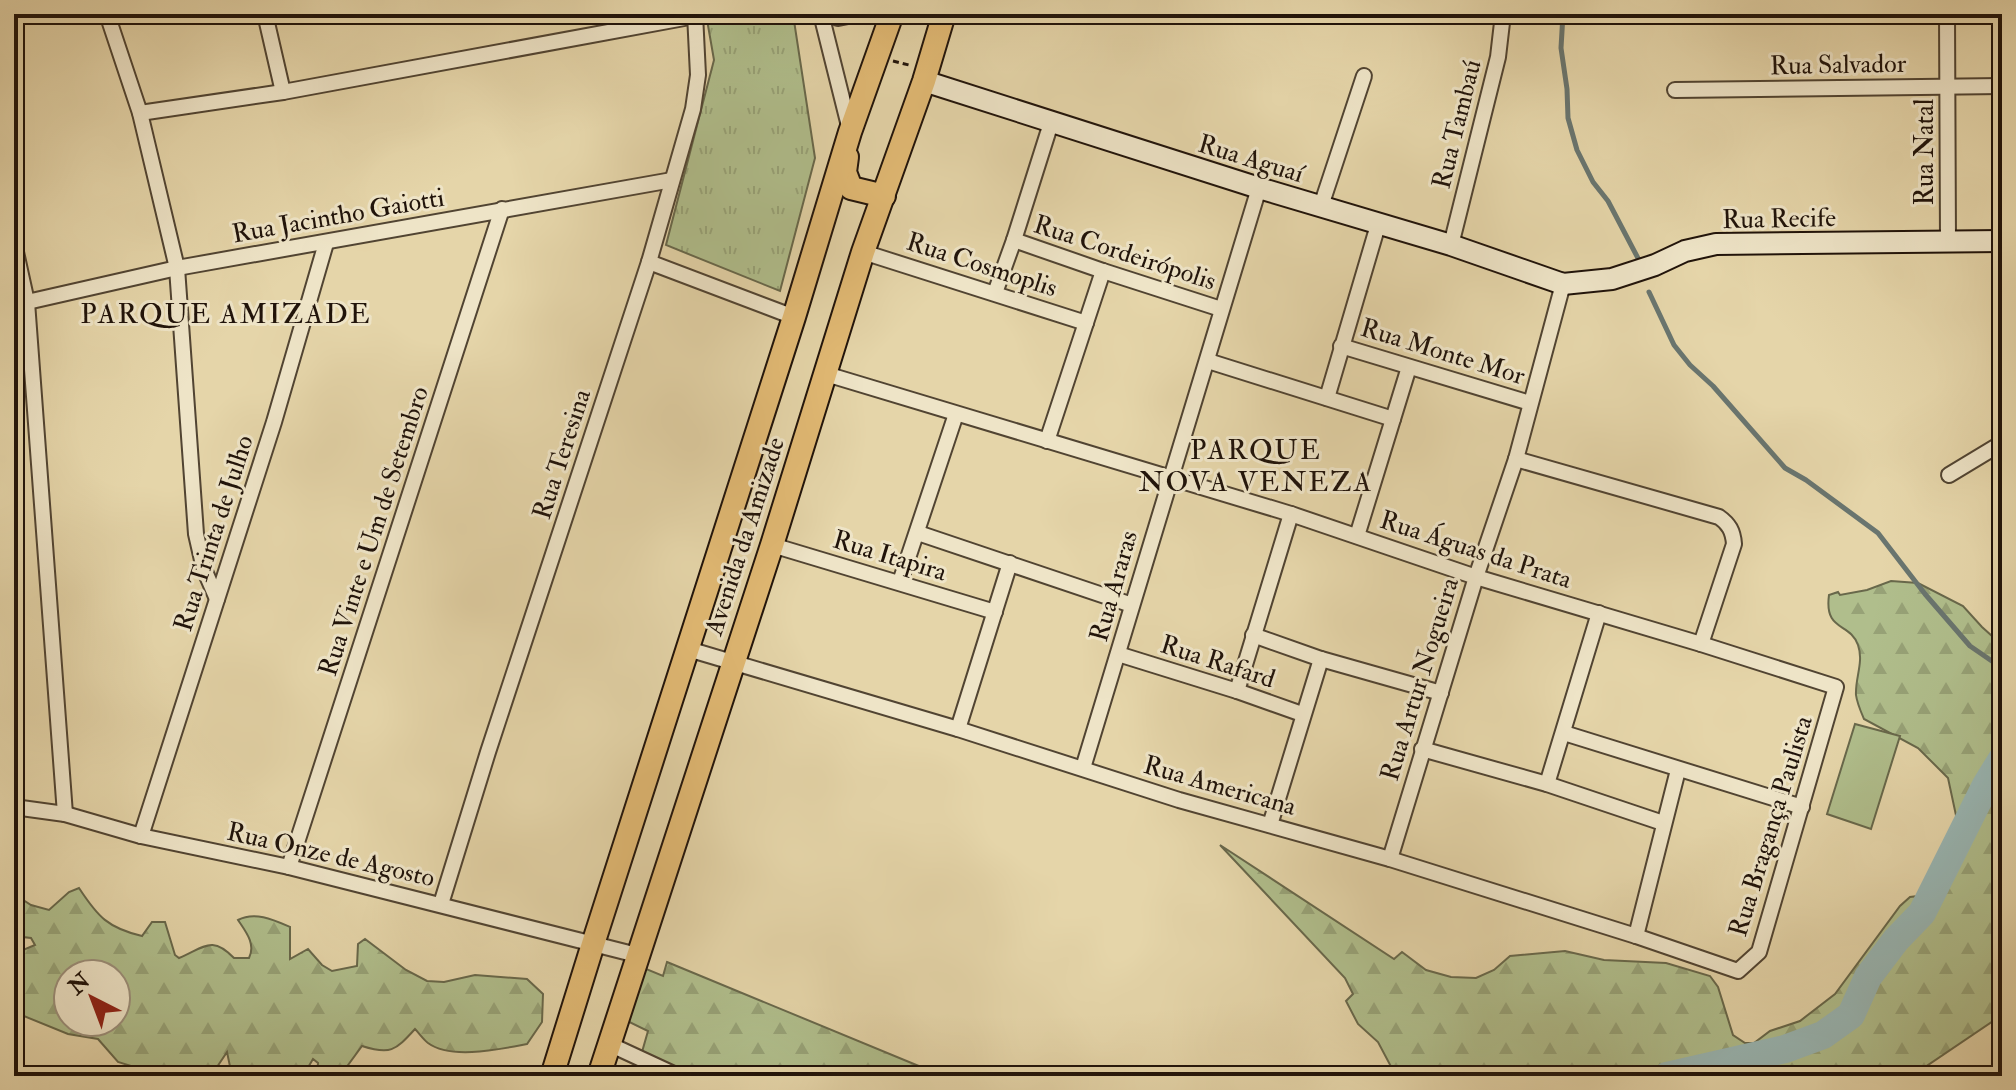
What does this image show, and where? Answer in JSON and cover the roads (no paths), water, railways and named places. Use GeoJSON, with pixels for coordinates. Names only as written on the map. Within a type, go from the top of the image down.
{"type":"FeatureCollection","features":[{"type":"Feature","properties":{"kind":"main road","name":"Avenida da Amizade"},"geometry":{"type":"LineString","coordinates":[[552,1076],[850,132],[892,14]]}},
{"type":"Feature","properties":{"kind":"main road","name":"Avenida da Amizade"},"geometry":{"type":"LineString","coordinates":[[599,1076],[772,545],[863,252],[926,75],[944,14]]}},
{"type":"Feature","properties":{"kind":"main road"},"geometry":{"type":"LineString","coordinates":[[850,132],[845,172],[851,188],[884,196]]}},
{"type":"Feature","properties":{"kind":"street"},"geometry":{"type":"LineString","coordinates":[[107,14],[140,113],[177,268],[196,534],[204,569],[217,599]]}},
{"type":"Feature","properties":{"kind":"street"},"geometry":{"type":"LineString","coordinates":[[265,14],[283,92]]}},
{"type":"Feature","properties":{"kind":"street"},"geometry":{"type":"LineString","coordinates":[[821,14],[850,132]]}},
{"type":"Feature","properties":{"kind":"street"},"geometry":{"type":"LineString","coordinates":[[829,14],[838,18],[858,14]]}},
{"type":"Feature","properties":{"kind":"street","name":"Rua Tambaú"},"geometry":{"type":"LineString","coordinates":[[1451,245],[1498,57],[1503,14]]}},
{"type":"Feature","properties":{"kind":"street","name":"Rua Natal"},"geometry":{"type":"LineString","coordinates":[[1947,14],[1948,242]]}},
{"type":"Feature","properties":{"kind":"street"},"geometry":{"type":"LineString","coordinates":[[140,113],[283,92],[695,15]]}},
{"type":"Feature","properties":{"kind":"street","name":"Rua Teresina"},"geometry":{"type":"LineString","coordinates":[[441,904],[649,262],[693,109],[698,75],[695,15]]}},
{"type":"Feature","properties":{"kind":"street","name":"Rua Aguaí"},"geometry":{"type":"LineString","coordinates":[[926,75],[1051,123],[1451,245],[1563,284]]}},
{"type":"Feature","properties":{"kind":"street"},"geometry":{"type":"LineString","coordinates":[[1321,206],[1364,76]]}},
{"type":"Feature","properties":{"kind":"street","name":"Rua Salvador"},"geometry":{"type":"LineString","coordinates":[[1675,90],[2002,86]]}},
{"type":"Feature","properties":{"kind":"street"},"geometry":{"type":"LineString","coordinates":[[995,293],[1051,123]]}},
{"type":"Feature","properties":{"kind":"street","name":"Rua Jacintho Gaiotti"},"geometry":{"type":"LineString","coordinates":[[20,304],[177,268],[672,180]]}},
{"type":"Feature","properties":{"kind":"street","name":"Rua Araras"},"geometry":{"type":"LineString","coordinates":[[1083,768],[1259,188]]}},
{"type":"Feature","properties":{"kind":"street","name":"Rua Vinte e Um de Setembro"},"geometry":{"type":"LineString","coordinates":[[289,867],[502,209]]}},
{"type":"Feature","properties":{"kind":"street"},"geometry":{"type":"LineString","coordinates":[[1327,398],[1378,225]]}},
{"type":"Feature","properties":{"kind":"street","name":"Rua Cordeirópolis"},"geometry":{"type":"LineString","coordinates":[[1014,240],[1221,309]]}},
{"type":"Feature","properties":{"kind":"street","name":"Rua Recife"},"geometry":{"type":"LineString","coordinates":[[1563,284],[1612,279],[1685,251],[1716,244],[2002,241]]}},
{"type":"Feature","properties":{"kind":"street"},"geometry":{"type":"LineString","coordinates":[[14,243],[65,814]]}},
{"type":"Feature","properties":{"kind":"street","name":"Rua Trinta de Julho"},"geometry":{"type":"LineString","coordinates":[[141,836],[274,422],[326,243]]}},
{"type":"Feature","properties":{"kind":"street","name":"Rua Cosmoplis"},"geometry":{"type":"LineString","coordinates":[[863,252],[1086,323]]}},
{"type":"Feature","properties":{"kind":"street"},"geometry":{"type":"LineString","coordinates":[[649,262],[794,317]]}},
{"type":"Feature","properties":{"kind":"street"},"geometry":{"type":"LineString","coordinates":[[1047,441],[1103,271]]}},
{"type":"Feature","properties":{"kind":"street","name":"Rua Artur Nogueira"},"geometry":{"type":"LineString","coordinates":[[1390,859],[1476,577],[1516,459],[1563,284]]}},
{"type":"Feature","properties":{"kind":"street","name":"Rua Monte Mor"},"geometry":{"type":"LineString","coordinates":[[1341,346],[1530,403]]}},
{"type":"Feature","properties":{"kind":"street"},"geometry":{"type":"LineString","coordinates":[[1208,361],[1393,419]]}},
{"type":"Feature","properties":{"kind":"street"},"geometry":{"type":"LineString","coordinates":[[1357,536],[1409,367]]}},
{"type":"Feature","properties":{"kind":"street","name":"Rua Águas da Prata"},"geometry":{"type":"LineString","coordinates":[[826,374],[1291,514],[1476,577],[1836,687]]}},
{"type":"Feature","properties":{"kind":"street"},"geometry":{"type":"LineString","coordinates":[[900,582],[956,414]]}},
{"type":"Feature","properties":{"kind":"street"},"geometry":{"type":"LineString","coordinates":[[1949,475],[2002,443]]}},
{"type":"Feature","properties":{"kind":"street"},"geometry":{"type":"LineString","coordinates":[[1516,459],[1719,517],[1726,522],[1734,544],[1701,644]]}},
{"type":"Feature","properties":{"kind":"street"},"geometry":{"type":"LineString","coordinates":[[1237,691],[1291,514]]}},
{"type":"Feature","properties":{"kind":"street"},"geometry":{"type":"LineString","coordinates":[[918,533],[1132,605]]}},
{"type":"Feature","properties":{"kind":"street","name":"Rua Itapira"},"geometry":{"type":"LineString","coordinates":[[772,545],[995,612]]}},
{"type":"Feature","properties":{"kind":"street"},"geometry":{"type":"LineString","coordinates":[[958,729],[1010,563]]}},
{"type":"Feature","properties":{"kind":"street"},"geometry":{"type":"LineString","coordinates":[[1547,784],[1599,613]]}},
{"type":"Feature","properties":{"kind":"street"},"geometry":{"type":"LineString","coordinates":[[1253,635],[1321,659],[1441,693]]}},
{"type":"Feature","properties":{"kind":"street","name":"Rua Americana"},"geometry":{"type":"LineString","coordinates":[[688,649],[958,729],[1179,800],[1390,859],[1738,971]]}},
{"type":"Feature","properties":{"kind":"street","name":"Rua Rafard"},"geometry":{"type":"LineString","coordinates":[[1118,654],[1302,714]]}},
{"type":"Feature","properties":{"kind":"street"},"geometry":{"type":"LineString","coordinates":[[1270,825],[1321,659]]}},
{"type":"Feature","properties":{"kind":"street","name":"Rua Bragança Paulista"},"geometry":{"type":"LineString","coordinates":[[1738,971],[1759,952],[1836,687]]}},
{"type":"Feature","properties":{"kind":"street"},"geometry":{"type":"LineString","coordinates":[[1564,733],[1802,807]]}},
{"type":"Feature","properties":{"kind":"street"},"geometry":{"type":"LineString","coordinates":[[1422,749],[1547,784],[1663,823]]}},
{"type":"Feature","properties":{"kind":"street"},"geometry":{"type":"LineString","coordinates":[[1636,936],[1678,770]]}},
{"type":"Feature","properties":{"kind":"street","name":"Rua Onze de Agosto"},"geometry":{"type":"LineString","coordinates":[[14,807],[65,814],[141,836],[289,867],[637,955]]}},
{"type":"Feature","properties":{"kind":"street"},"geometry":{"type":"LineString","coordinates":[[609,1044],[678,1076]]}},
{"type":"Feature","properties":{"kind":"waterway"},"geometry":{"type":"LineString","coordinates":[[1563,14],[1561,48],[1568,118],[1577,150],[1640,262]]}},
{"type":"Feature","properties":{"kind":"waterway"},"geometry":{"type":"LineString","coordinates":[[1649,292],[1674,345],[1785,468],[1878,533],[1970,646],[2002,668]]}},
{"type":"Feature","properties":{"kind":"waterway"},"geometry":{"type":"LineString","coordinates":[[1667,1076],[1785,1049],[1823,1035],[1851,1015],[1868,977],[1896,940],[1922,913],[2002,759]]}},
{"type":"Feature","properties":{"kind":"district","name":"PARQUE AMIZADE"},"geometry":{"type":"Point","coordinates":[226,313]}},
{"type":"Feature","properties":{"kind":"district","name":"PARQUE NOVA VENEZA"},"geometry":{"type":"Point","coordinates":[1256,465]}}]}
